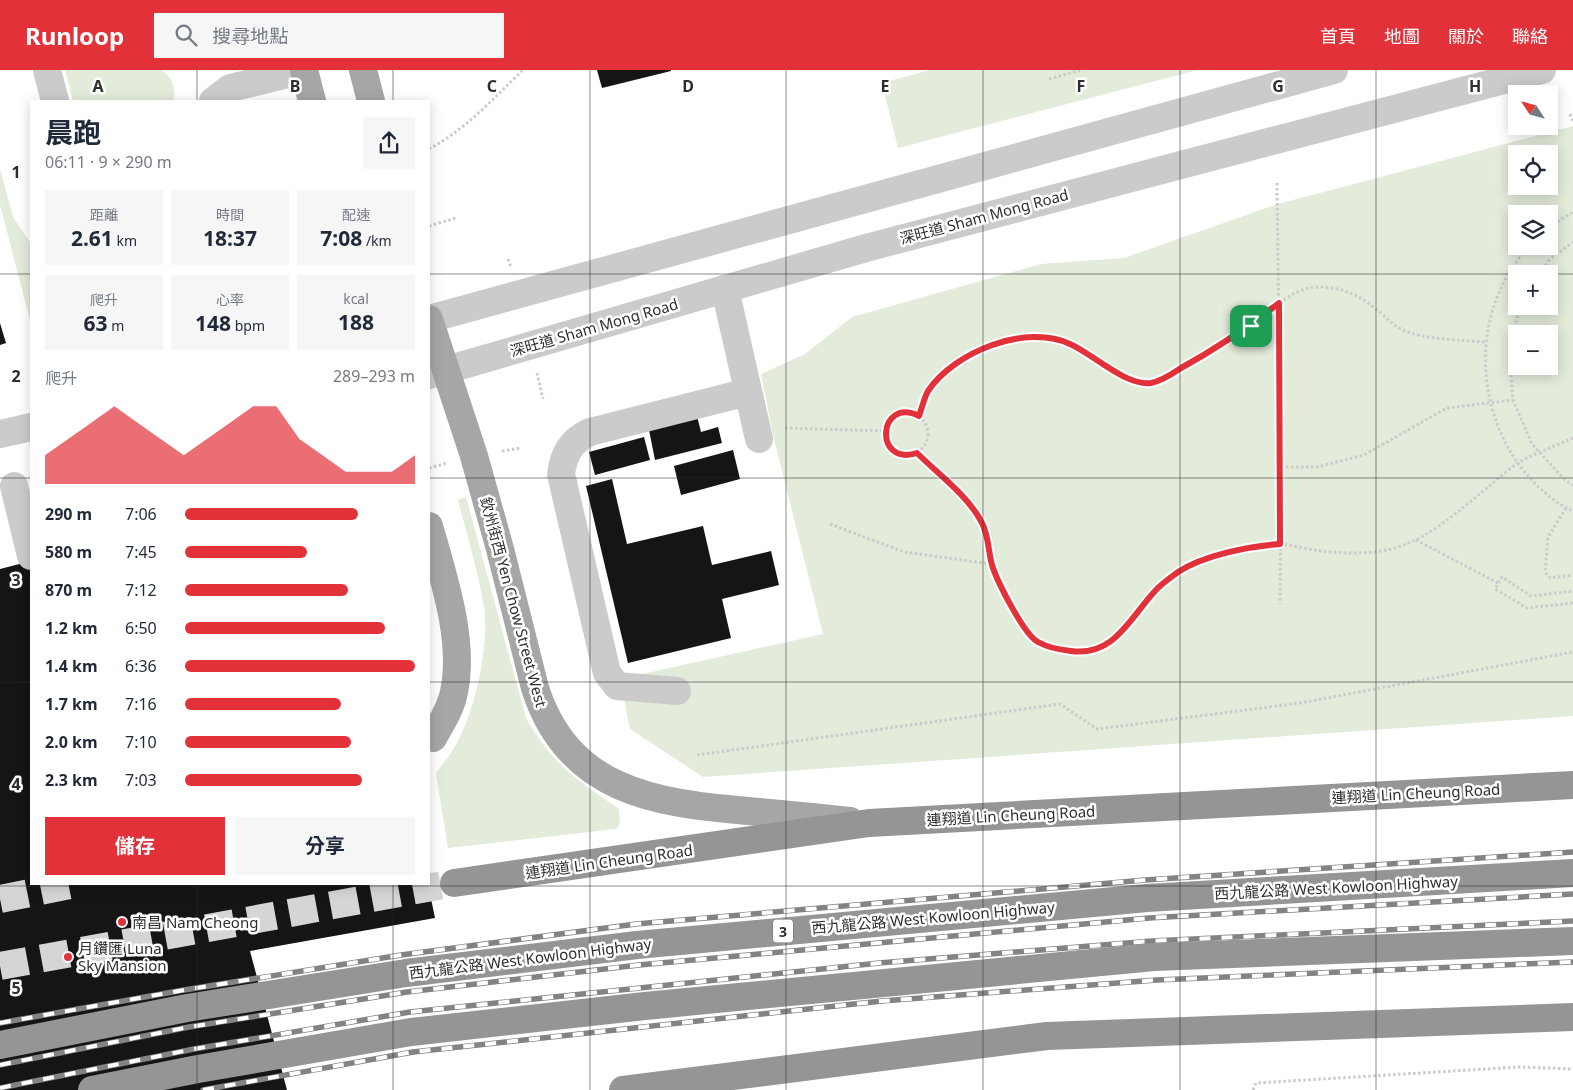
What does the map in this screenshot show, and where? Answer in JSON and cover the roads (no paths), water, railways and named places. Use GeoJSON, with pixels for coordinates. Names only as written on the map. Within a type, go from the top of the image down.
{"type":"FeatureCollection","features":[{"type":"Feature","properties":{"kind":"highway","name":"連翔道 Lin Cheung Road"},"geometry":{"type":"LineString","coordinates":[[454,883],[869,823],[1573,785]]}},
{"type":"Feature","properties":{"kind":"highway","name":"西九龍公路 West Kowloon Highway"},"geometry":{"type":"LineString","coordinates":[[0,1045],[187,1008],[406,973],[637,945],[1147,898],[1573,873]]}},
{"type":"Feature","properties":{"kind":"highway"},"geometry":{"type":"LineString","coordinates":[[92,1090],[208,1067],[411,1032],[694,1001],[1154,957],[1573,941]]}},
{"type":"Feature","properties":{"kind":"highway"},"geometry":{"type":"LineString","coordinates":[[623,1090],[710,1083],[1047,1036],[1573,1018]]}},
{"type":"Feature","properties":{"kind":"main road"},"geometry":{"type":"LineString","coordinates":[[305,70],[312,100]]}},
{"type":"Feature","properties":{"kind":"main road"},"geometry":{"type":"LineString","coordinates":[[363,70],[371,100]]}},
{"type":"Feature","properties":{"kind":"main road","name":"欽州街西 Yen Chow Street West"},"geometry":{"type":"LineString","coordinates":[[430,327],[436,372],[474,456],[540,706],[559,737],[571,751],[598,774],[617,785],[660,800],[699,807],[869,823]]}},
{"type":"Feature","properties":{"kind":"main road"},"geometry":{"type":"LineString","coordinates":[[430,530],[454,622],[456,668],[452,699],[447,714],[433,738]]}},
{"type":"Feature","properties":{"kind":"street"},"geometry":{"type":"LineString","coordinates":[[47,70],[54,100]]}},
{"type":"Feature","properties":{"kind":"street"},"geometry":{"type":"LineString","coordinates":[[214,100],[230,88],[305,70]]}},
{"type":"Feature","properties":{"kind":"street"},"geometry":{"type":"LineString","coordinates":[[430,319],[1334,70]]}},
{"type":"Feature","properties":{"kind":"street","name":"深旺道 Sham Mong Road"},"geometry":{"type":"LineString","coordinates":[[436,372],[724,288],[1078,191],[1251,148],[1542,70]]}},
{"type":"Feature","properties":{"kind":"street"},"geometry":{"type":"LineString","coordinates":[[724,288],[748,392],[770,434]]}},
{"type":"Feature","properties":{"kind":"street"},"geometry":{"type":"LineString","coordinates":[[677,691],[617,686],[607,673],[561,474],[563,462],[574,442],[590,432],[748,392]]}},
{"type":"Feature","properties":{"kind":"street"},"geometry":{"type":"LineString","coordinates":[[0,434],[30,426]]}},
{"type":"Feature","properties":{"kind":"street"},"geometry":{"type":"LineString","coordinates":[[15,485],[30,552]]}},
{"type":"Feature","properties":{"kind":"tunnel"},"geometry":{"type":"LineString","coordinates":[[0,966],[454,883]]}},
{"type":"Feature","properties":{"kind":"tunnel"},"geometry":{"type":"LineString","coordinates":[[0,899],[70,885]]}},
{"type":"Feature","properties":{"kind":"railway"},"geometry":{"type":"LineString","coordinates":[[0,1023],[184,990],[401,955],[636,924],[1145,880],[1573,852]]}},
{"type":"Feature","properties":{"kind":"railway"},"geometry":{"type":"LineString","coordinates":[[0,1065],[189,1027],[407,992],[639,965],[1149,918],[1573,894]]}},
{"type":"Feature","properties":{"kind":"railway"},"geometry":{"type":"LineString","coordinates":[[0,1088],[194,1049],[410,1012],[879,963],[1152,941],[1573,921]]}},
{"type":"Feature","properties":{"kind":"railway"},"geometry":{"type":"LineString","coordinates":[[203,1090],[413,1052],[882,1001],[1157,980],[1573,962]]}},
{"type":"Feature","properties":{"kind":"place","name":"南昌 Nam Cheong"},"geometry":{"type":"Point","coordinates":[122,922]}},
{"type":"Feature","properties":{"kind":"place","name":"月鑽匯 Luna Sky Mansion"},"geometry":{"type":"Point","coordinates":[68,957]}}]}
